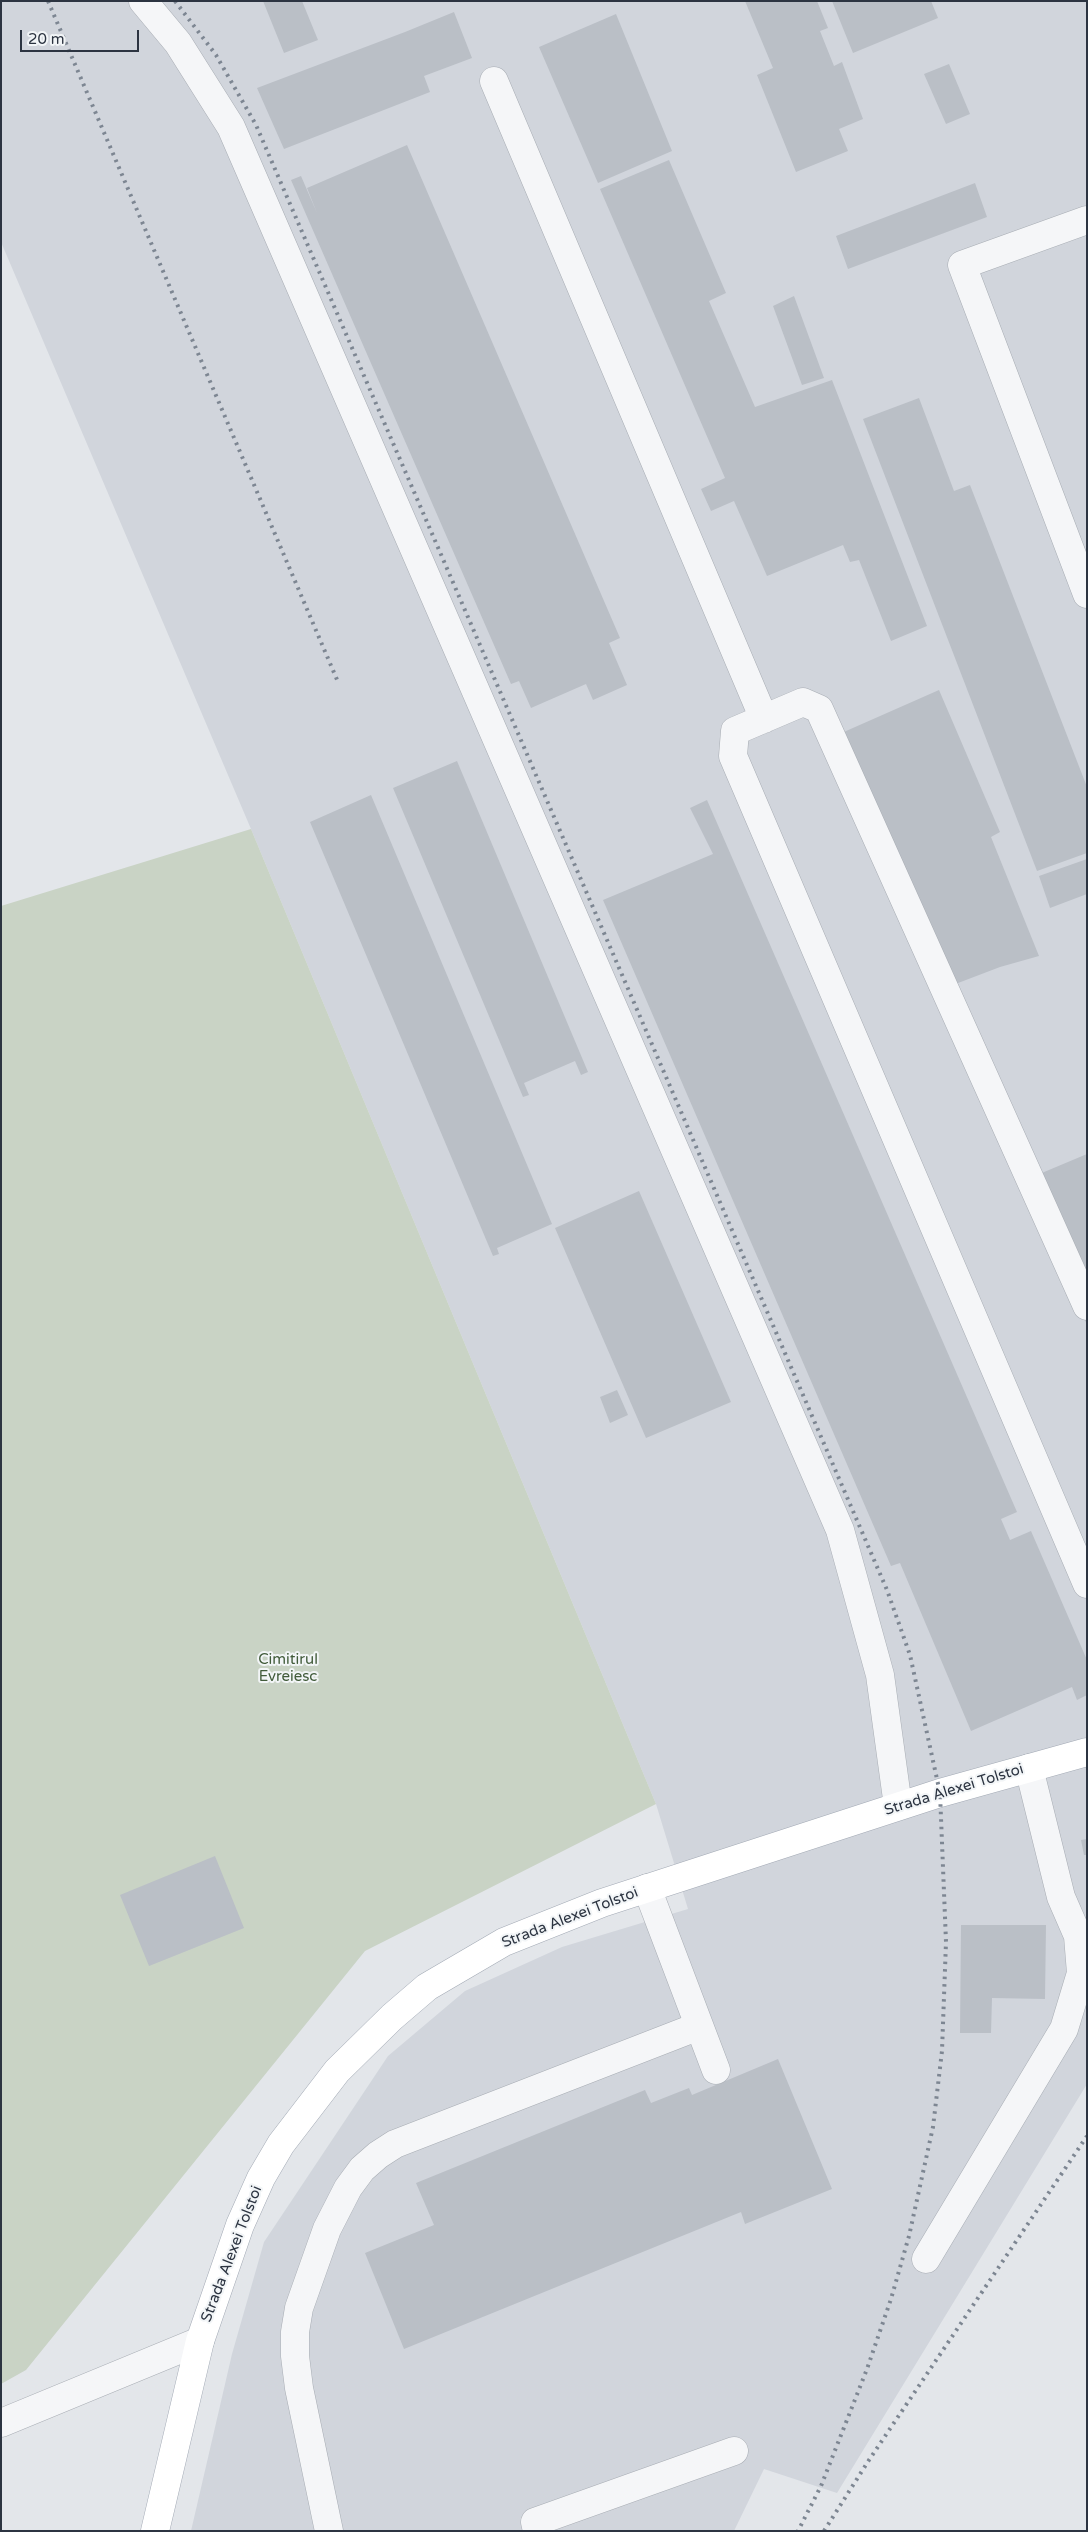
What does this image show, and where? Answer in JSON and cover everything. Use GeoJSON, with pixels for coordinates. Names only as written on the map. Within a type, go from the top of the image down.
{"type":"FeatureCollection","features":[{"type":"Feature","properties":{"kind":"main road","name":"Strada Alexei Tolstoi"},"geometry":{"type":"LineString","coordinates":[[155,2531],[200,2341],[240,2225],[261,2178],[281,2144],[337,2071],[392,2017],[427,1987],[504,1942],[553,1921],[647,1888],[898,1806],[1087,1752]]}},
{"type":"Feature","properties":{"kind":"lane"},"geometry":{"type":"LineString","coordinates":[[143,1],[178,42],[231,127],[840,1530],[880,1675],[898,1806]]}},
{"type":"Feature","properties":{"kind":"lane"},"geometry":{"type":"LineString","coordinates":[[494,81],[764,719]]}},
{"type":"Feature","properties":{"kind":"lane"},"geometry":{"type":"LineString","coordinates":[[1087,220],[962,265],[1087,594]]}},
{"type":"Feature","properties":{"kind":"lane"},"geometry":{"type":"LineString","coordinates":[[1087,1306],[819,709],[803,702],[735,731],[733,756],[1087,1584]]}},
{"type":"Feature","properties":{"kind":"lane"},"geometry":{"type":"LineString","coordinates":[[926,2259],[1064,2029],[1081,1972],[1078,1936],[1061,1897],[1029,1768]]}},
{"type":"Feature","properties":{"kind":"lane"},"geometry":{"type":"LineString","coordinates":[[647,1888],[716,2070]]}},
{"type":"Feature","properties":{"kind":"lane"},"geometry":{"type":"LineString","coordinates":[[329,2531],[299,2388],[294,2356],[295,2332],[299,2308],[326,2229],[348,2188],[362,2169],[395,2144],[699,2026]]}},
{"type":"Feature","properties":{"kind":"lane"},"geometry":{"type":"LineString","coordinates":[[1,2423],[200,2341]]}},
{"type":"Feature","properties":{"kind":"lane"},"geometry":{"type":"LineString","coordinates":[[537,2531],[535,2522],[734,2451]]}},
{"type":"Feature","properties":{"kind":"shaded area"},"geometry":{"type":"Polygon","coordinates":[[[1,1],[1087,1],[1087,2084],[837,2493],[764,2469],[734,2531],[191,2531],[232,2354],[264,2242],[388,2056],[465,1991],[562,1947],[688,1909],[656,1804],[251,829],[1,242],[1,1]]]}},
{"type":"Feature","properties":{"kind":"green space","name":"Cimitirul Evreiesc"},"geometry":{"type":"Polygon","coordinates":[[[251,829],[656,1804],[365,1951],[26,2370],[1,2384],[1,906],[251,829]]]}},
{"type":"Feature","properties":{"kind":"building"},"geometry":{"type":"Polygon","coordinates":[[[263,1],[302,1],[318,40],[284,53],[263,1]]]}},
{"type":"Feature","properties":{"kind":"building"},"geometry":{"type":"Polygon","coordinates":[[[745,1],[817,1],[828,28],[820,31],[834,66],[842,62],[863,119],[839,129],[848,151],[796,172],[757,75],[773,68],[745,1]]]}},
{"type":"Feature","properties":{"kind":"building"},"geometry":{"type":"Polygon","coordinates":[[[832,1],[931,1],[938,18],[853,53],[832,1]]]}},
{"type":"Feature","properties":{"kind":"building"},"geometry":{"type":"Polygon","coordinates":[[[454,12],[472,58],[424,76],[430,92],[284,149],[257,88],[454,12]]]}},
{"type":"Feature","properties":{"kind":"building"},"geometry":{"type":"Polygon","coordinates":[[[616,14],[672,151],[598,183],[539,47],[616,14]]]}},
{"type":"Feature","properties":{"kind":"building"},"geometry":{"type":"Polygon","coordinates":[[[949,64],[970,114],[946,124],[924,74],[949,64]]]}},
{"type":"Feature","properties":{"kind":"building"},"geometry":{"type":"Polygon","coordinates":[[[407,145],[620,638],[609,643],[627,685],[593,700],[586,684],[531,708],[519,681],[511,684],[291,180],[301,176],[317,213],[307,188],[407,145]]]}},
{"type":"Feature","properties":{"kind":"building"},"geometry":{"type":"Polygon","coordinates":[[[669,160],[726,293],[709,301],[755,407],[832,380],[927,626],[891,641],[859,560],[850,562],[843,545],[767,576],[734,501],[711,511],[701,489],[725,478],[600,189],[669,160]]]}},
{"type":"Feature","properties":{"kind":"building"},"geometry":{"type":"Polygon","coordinates":[[[975,183],[987,217],[848,269],[836,236],[975,183]]]}},
{"type":"Feature","properties":{"kind":"building"},"geometry":{"type":"Polygon","coordinates":[[[794,296],[824,378],[802,385],[773,306],[794,296]]]}},
{"type":"Feature","properties":{"kind":"building"},"geometry":{"type":"Polygon","coordinates":[[[919,398],[954,491],[970,485],[1087,787],[1087,853],[1037,871],[863,419],[919,398]]]}},
{"type":"Feature","properties":{"kind":"building"},"geometry":{"type":"Polygon","coordinates":[[[939,690],[1000,832],[991,837],[1039,956],[1000,967],[945,988],[837,735],[939,690]]]}},
{"type":"Feature","properties":{"kind":"building"},"geometry":{"type":"Polygon","coordinates":[[[457,761],[588,1072],[581,1075],[575,1061],[524,1083],[529,1095],[523,1097],[393,788],[457,761]]]}},
{"type":"Feature","properties":{"kind":"building"},"geometry":{"type":"Polygon","coordinates":[[[371,795],[552,1224],[497,1248],[499,1254],[493,1256],[310,822],[371,795]]]}},
{"type":"Feature","properties":{"kind":"building"},"geometry":{"type":"Polygon","coordinates":[[[707,800],[1017,1512],[1001,1519],[1010,1540],[1031,1531],[1087,1660],[1087,1695],[1077,1700],[1072,1687],[971,1731],[900,1563],[891,1566],[603,900],[713,854],[690,808],[707,800]]]}},
{"type":"Feature","properties":{"kind":"building"},"geometry":{"type":"Polygon","coordinates":[[[1087,859],[1087,894],[1050,908],[1039,876],[1087,859]]]}},
{"type":"Feature","properties":{"kind":"building"},"geometry":{"type":"Polygon","coordinates":[[[1087,1154],[1087,1325],[1083,1315],[1066,1295],[1073,1279],[1037,1175],[1087,1154]]]}},
{"type":"Feature","properties":{"kind":"building"},"geometry":{"type":"Polygon","coordinates":[[[639,1191],[731,1402],[646,1438],[555,1228],[639,1191]]]}},
{"type":"Feature","properties":{"kind":"building"},"geometry":{"type":"Polygon","coordinates":[[[617,1390],[628,1415],[610,1423],[600,1397],[617,1390]]]}},
{"type":"Feature","properties":{"kind":"building"},"geometry":{"type":"Polygon","coordinates":[[[1087,1839],[1087,1855],[1084,1855],[1081,1840],[1087,1839]]]}},
{"type":"Feature","properties":{"kind":"building"},"geometry":{"type":"Polygon","coordinates":[[[215,1856],[244,1928],[149,1966],[120,1895],[215,1856]]]}},
{"type":"Feature","properties":{"kind":"building"},"geometry":{"type":"Polygon","coordinates":[[[961,1925],[1046,1925],[1045,1999],[992,1998],[991,2033],[960,2033],[961,1925]]]}},
{"type":"Feature","properties":{"kind":"building"},"geometry":{"type":"Polygon","coordinates":[[[778,2059],[832,2189],[745,2224],[741,2212],[404,2349],[365,2253],[434,2225],[416,2183],[645,2090],[651,2103],[689,2088],[692,2095],[778,2059]]]}},
{"type":"Feature","properties":{"kind":"railway"},"geometry":{"type":"LineString","coordinates":[[48,1],[338,682]]}},
{"type":"Feature","properties":{"kind":"railway"},"geometry":{"type":"LineString","coordinates":[[175,1],[216,55],[256,125],[887,1590],[910,1655],[940,1793],[946,1942],[942,2051],[933,2127],[909,2236],[891,2299],[867,2369],[821,2486],[798,2531]]}},
{"type":"Feature","properties":{"kind":"railway"},"geometry":{"type":"LineString","coordinates":[[824,2531],[869,2460],[1087,2136]]}}]}
